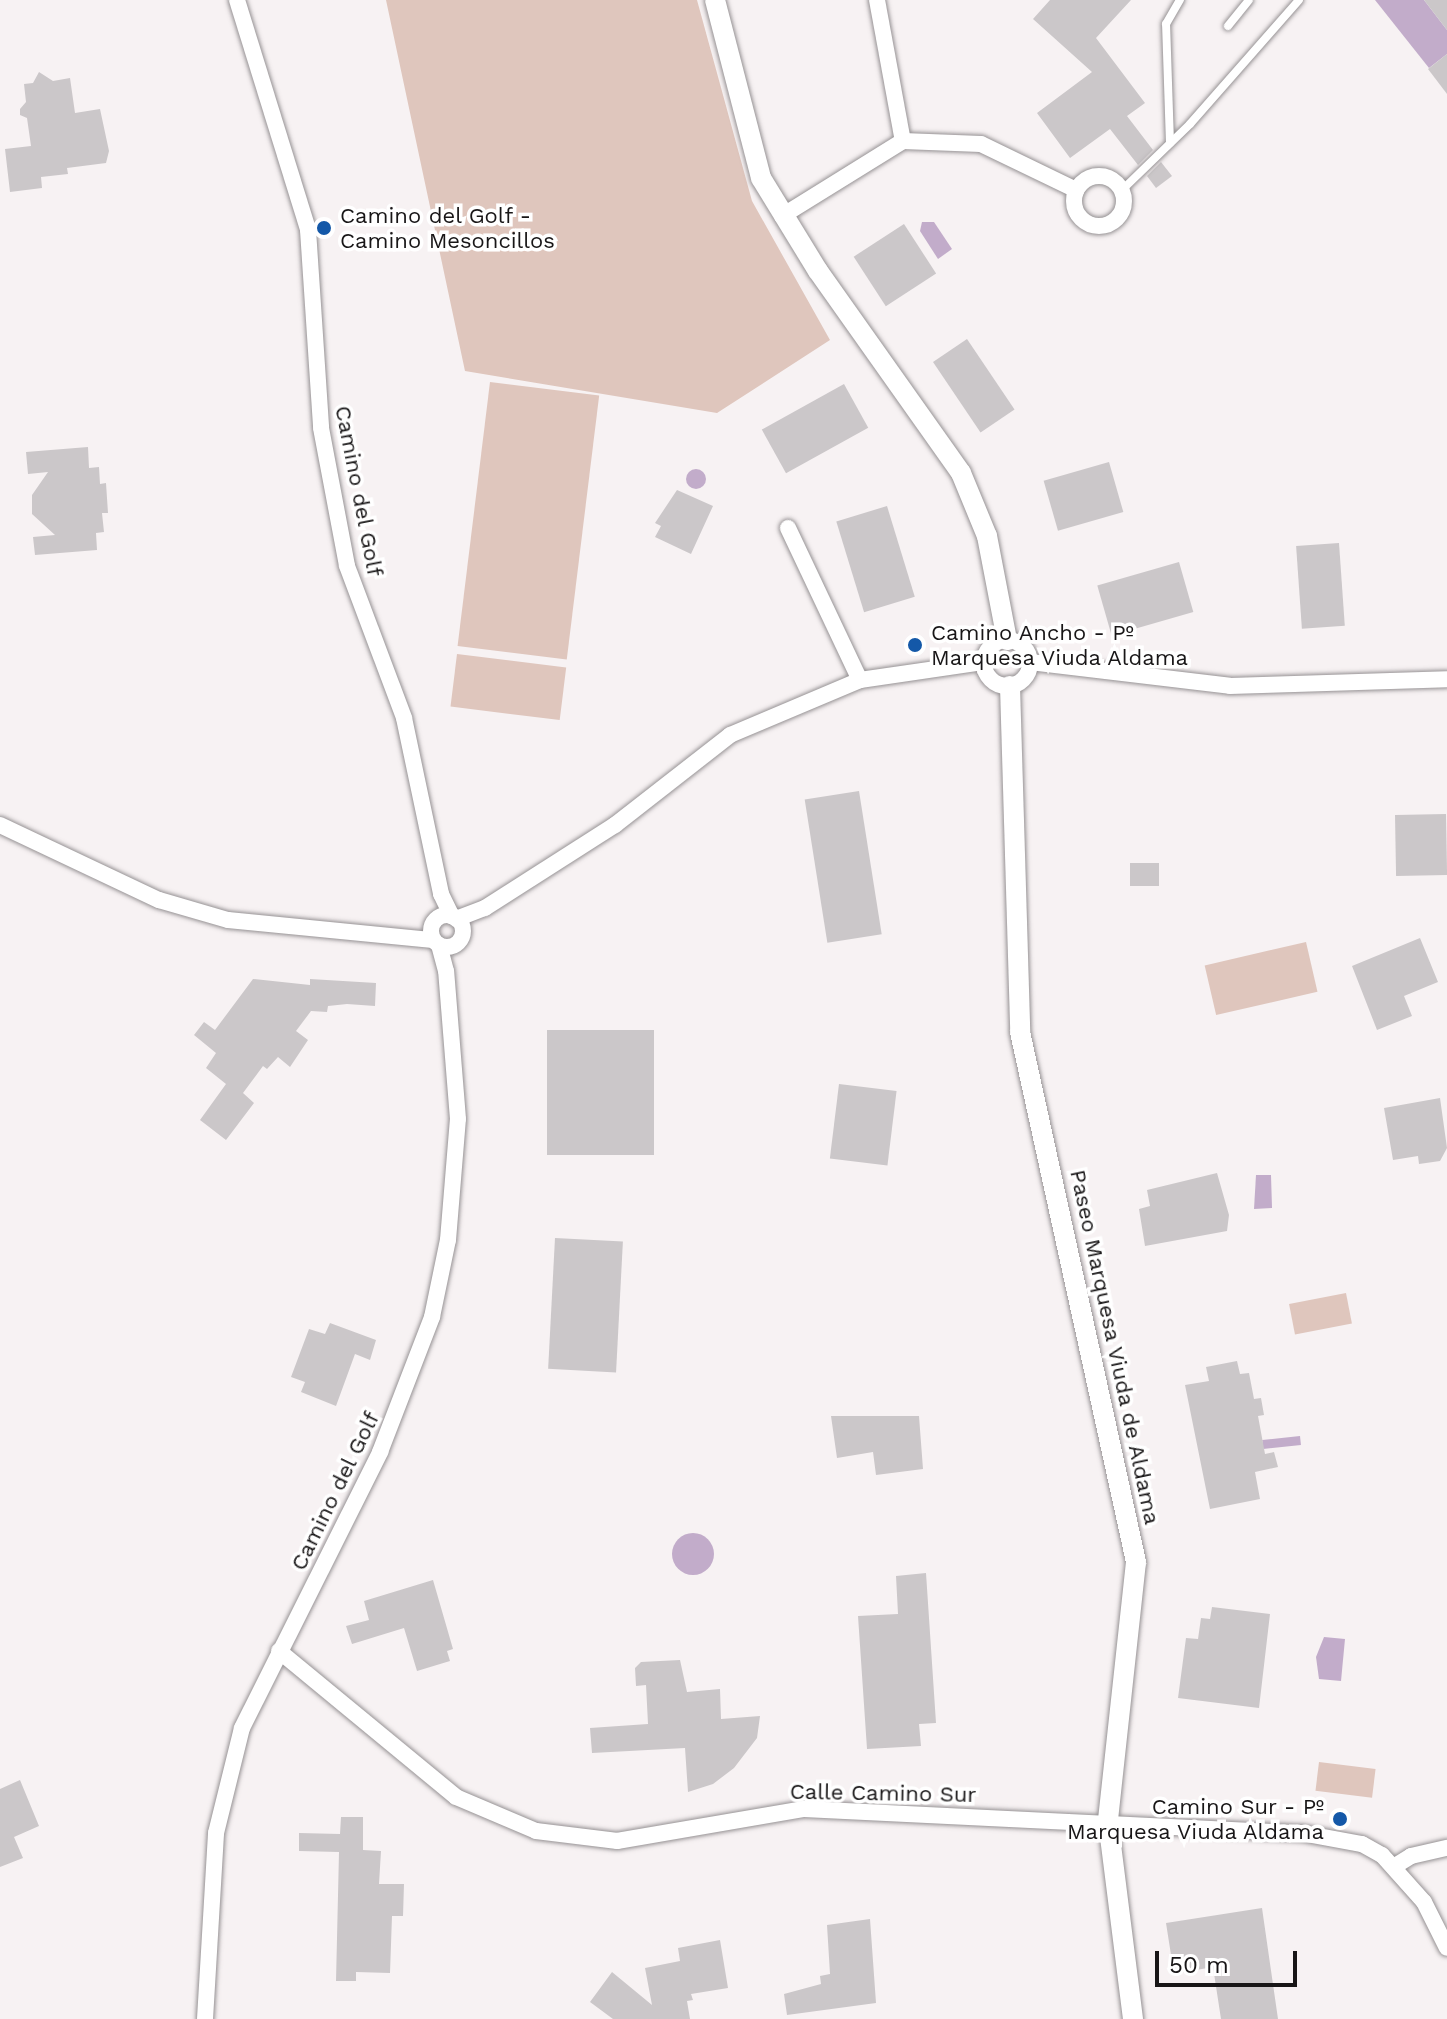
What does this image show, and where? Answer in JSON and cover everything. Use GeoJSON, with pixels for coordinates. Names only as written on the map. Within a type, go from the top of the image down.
{"type":"FeatureCollection","features":[{"type":"Feature","properties":{"kind":"street","name":"Camino del Golf"},"geometry":{"type":"LineString","coordinates":[[205,2019],[222,1793],[242,1728],[380,1452],[432,1317],[448,1240],[458,1119],[441,894],[404,718],[347,566],[321,428],[308,230],[237,0]]}},
{"type":"Feature","properties":{"kind":"street"},"geometry":{"type":"LineString","coordinates":[[715,0],[761,178],[782,216],[961,473],[987,536],[1007,640]]}},
{"type":"Feature","properties":{"kind":"street"},"geometry":{"type":"LineString","coordinates":[[877,0],[903,141]]}},
{"type":"Feature","properties":{"kind":"street"},"geometry":{"type":"LineString","coordinates":[[782,216],[903,141],[981,144],[1076,190]]}},
{"type":"Feature","properties":{"kind":"street"},"geometry":{"type":"LineString","coordinates":[[1094,176],[1115,181],[1122,190],[1120,214],[1099,226],[1077,214],[1076,190],[1094,176]]}},
{"type":"Feature","properties":{"kind":"street"},"geometry":{"type":"LineString","coordinates":[[788,528],[860,680]]}},
{"type":"Feature","properties":{"kind":"street"},"geometry":{"type":"LineString","coordinates":[[1007,640],[1020,644],[1030,662],[1024,678],[1010,686],[994,683],[983,662],[991,646],[1007,640]]}},
{"type":"Feature","properties":{"kind":"street"},"geometry":{"type":"LineString","coordinates":[[0,825],[159,900],[228,920],[391,933],[445,931],[615,825],[730,735],[860,680],[983,662]]}},
{"type":"Feature","properties":{"kind":"street"},"geometry":{"type":"LineString","coordinates":[[1030,662],[1230,686],[1447,679]]}},
{"type":"Feature","properties":{"kind":"street","name":"Paseo Marquesa Viuda de Aldama"},"geometry":{"type":"LineString","coordinates":[[1010,686],[1020,1032],[1136,1562],[1108,1821],[1133,2019]]}},
{"type":"Feature","properties":{"kind":"street","name":"Calle Camino Sur"},"geometry":{"type":"LineString","coordinates":[[279,1651],[456,1797],[536,1831],[617,1841],[804,1809],[1108,1821],[1338,1838],[1362,1844],[1395,1866],[1424,1902],[1447,1948]]}},
{"type":"Feature","properties":{"kind":"street"},"geometry":{"type":"LineString","coordinates":[[1395,1866],[1411,1856],[1447,1848]]}},
{"type":"Feature","properties":{"kind":"lane"},"geometry":{"type":"LineString","coordinates":[[1170,143],[1166,24],[1180,0]]}},
{"type":"Feature","properties":{"kind":"lane"},"geometry":{"type":"LineString","coordinates":[[1228,26],[1249,0]]}},
{"type":"Feature","properties":{"kind":"lane"},"geometry":{"type":"LineString","coordinates":[[1122,190],[1170,143],[1299,0]]}},
{"type":"Feature","properties":{"kind":"shaded area"},"geometry":{"type":"Polygon","coordinates":[[[386,0],[697,0],[752,201],[830,340],[717,413],[465,371],[386,0]]]}},
{"type":"Feature","properties":{"kind":"shaded area"},"geometry":{"type":"Polygon","coordinates":[[[1375,0],[1424,0],[1447,30],[1447,54],[1429,68],[1375,0]]]}},
{"type":"Feature","properties":{"kind":"shaded area"},"geometry":{"type":"Polygon","coordinates":[[[922,222],[934,222],[952,249],[938,259],[920,231],[922,222]]]}},
{"type":"Feature","properties":{"kind":"shaded area"},"geometry":{"type":"Polygon","coordinates":[[[490,382],[599,395],[567,659],[458,646],[490,382]]]}},
{"type":"Feature","properties":{"kind":"shaded area"},"geometry":{"type":"Polygon","coordinates":[[[692,469],[700,469],[706,479],[700,489],[692,489],[686,483],[686,475],[692,469]]]}},
{"type":"Feature","properties":{"kind":"shaded area"},"geometry":{"type":"Polygon","coordinates":[[[457,654],[566,667],[560,720],[451,707],[457,654]]]}},
{"type":"Feature","properties":{"kind":"shaded area"},"geometry":{"type":"Polygon","coordinates":[[[1306,942],[1317,992],[1216,1015],[1205,965],[1306,942]]]}},
{"type":"Feature","properties":{"kind":"shaded area"},"geometry":{"type":"Polygon","coordinates":[[[1256,1175],[1271,1175],[1272,1208],[1254,1209],[1256,1175]]]}},
{"type":"Feature","properties":{"kind":"shaded area"},"geometry":{"type":"Polygon","coordinates":[[[1346,1293],[1352,1323],[1295,1334],[1289,1304],[1346,1293]]]}},
{"type":"Feature","properties":{"kind":"shaded area"},"geometry":{"type":"Polygon","coordinates":[[[1300,1436],[1301,1445],[1263,1449],[1262,1440],[1300,1436]]]}},
{"type":"Feature","properties":{"kind":"shaded area"},"geometry":{"type":"Polygon","coordinates":[[[693,1533],[708,1539],[714,1554],[708,1569],[693,1575],[678,1569],[672,1554],[678,1539],[693,1533]]]}},
{"type":"Feature","properties":{"kind":"shaded area"},"geometry":{"type":"Polygon","coordinates":[[[1324,1637],[1345,1639],[1341,1681],[1319,1679],[1316,1657],[1324,1637]]]}},
{"type":"Feature","properties":{"kind":"shaded area"},"geometry":{"type":"Polygon","coordinates":[[[1319,1762],[1376,1769],[1372,1798],[1315,1791],[1319,1762]]]}},
{"type":"Feature","properties":{"kind":"building"},"geometry":{"type":"Polygon","coordinates":[[[1050,0],[1131,0],[1096,38],[1145,103],[1127,116],[1153,150],[1138,165],[1110,129],[1070,158],[1037,113],[1092,72],[1033,19],[1050,0]]]}},
{"type":"Feature","properties":{"kind":"building"},"geometry":{"type":"Polygon","coordinates":[[[1424,0],[1447,0],[1447,30],[1424,0]]]}},
{"type":"Feature","properties":{"kind":"building"},"geometry":{"type":"Polygon","coordinates":[[[1447,54],[1447,94],[1428,69],[1447,54]]]}},
{"type":"Feature","properties":{"kind":"building"},"geometry":{"type":"Polygon","coordinates":[[[39,72],[53,81],[70,78],[75,113],[100,109],[109,151],[106,163],[67,168],[68,174],[41,177],[42,188],[10,192],[5,149],[31,146],[27,118],[20,115],[20,109],[26,102],[24,84],[33,83],[39,72]]]}},
{"type":"Feature","properties":{"kind":"building"},"geometry":{"type":"Polygon","coordinates":[[[1161,162],[1172,176],[1156,188],[1147,176],[1161,162]]]}},
{"type":"Feature","properties":{"kind":"building"},"geometry":{"type":"Polygon","coordinates":[[[904,224],[936,273],[886,306],[854,257],[904,224]]]}},
{"type":"Feature","properties":{"kind":"building"},"geometry":{"type":"Polygon","coordinates":[[[967,339],[1015,409],[981,432],[933,362],[967,339]]]}},
{"type":"Feature","properties":{"kind":"building"},"geometry":{"type":"Polygon","coordinates":[[[844,384],[868,428],[786,473],[762,430],[844,384]]]}},
{"type":"Feature","properties":{"kind":"building"},"geometry":{"type":"Polygon","coordinates":[[[88,447],[89,468],[99,467],[100,484],[106,483],[108,513],[102,513],[104,532],[96,533],[97,550],[35,555],[33,537],[55,535],[32,514],[32,495],[48,472],[28,474],[26,452],[88,447]]]}},
{"type":"Feature","properties":{"kind":"building"},"geometry":{"type":"Polygon","coordinates":[[[1109,462],[1123,512],[1058,531],[1044,481],[1109,462]]]}},
{"type":"Feature","properties":{"kind":"building"},"geometry":{"type":"Polygon","coordinates":[[[677,490],[713,506],[691,554],[655,537],[661,526],[655,523],[677,490]]]}},
{"type":"Feature","properties":{"kind":"building"},"geometry":{"type":"Polygon","coordinates":[[[887,506],[915,597],[864,612],[836,521],[887,506]]]}},
{"type":"Feature","properties":{"kind":"building"},"geometry":{"type":"Polygon","coordinates":[[[1339,543],[1345,626],[1302,629],[1296,546],[1339,543]]]}},
{"type":"Feature","properties":{"kind":"building"},"geometry":{"type":"Polygon","coordinates":[[[1179,562],[1193,612],[1112,635],[1097,585],[1179,562]]]}},
{"type":"Feature","properties":{"kind":"building"},"geometry":{"type":"Polygon","coordinates":[[[859,791],[882,934],[827,943],[805,800],[859,791]]]}},
{"type":"Feature","properties":{"kind":"building"},"geometry":{"type":"Polygon","coordinates":[[[1446,814],[1447,875],[1396,876],[1395,815],[1446,814]]]}},
{"type":"Feature","properties":{"kind":"building"},"geometry":{"type":"Polygon","coordinates":[[[1130,863],[1159,863],[1159,886],[1130,886],[1130,863]]]}},
{"type":"Feature","properties":{"kind":"building"},"geometry":{"type":"Polygon","coordinates":[[[1420,938],[1438,982],[1404,996],[1412,1016],[1377,1030],[1352,966],[1420,938]]]}},
{"type":"Feature","properties":{"kind":"building"},"geometry":{"type":"Polygon","coordinates":[[[253,979],[310,985],[310,979],[376,983],[375,1006],[347,1004],[328,1006],[327,1012],[311,1011],[296,1031],[308,1040],[290,1067],[278,1057],[267,1069],[263,1066],[243,1093],[254,1103],[226,1140],[200,1120],[226,1084],[206,1068],[216,1053],[194,1035],[204,1022],[215,1030],[253,979]]]}},
{"type":"Feature","properties":{"kind":"building"},"geometry":{"type":"Polygon","coordinates":[[[547,1030],[654,1030],[654,1155],[547,1155],[547,1030]]]}},
{"type":"Feature","properties":{"kind":"building"},"geometry":{"type":"Polygon","coordinates":[[[839,1084],[897,1091],[887,1166],[830,1158],[839,1084]]]}},
{"type":"Feature","properties":{"kind":"building"},"geometry":{"type":"Polygon","coordinates":[[[1440,1098],[1447,1148],[1440,1161],[1419,1164],[1418,1156],[1393,1160],[1384,1108],[1440,1098]]]}},
{"type":"Feature","properties":{"kind":"building"},"geometry":{"type":"Polygon","coordinates":[[[1217,1173],[1229,1215],[1227,1231],[1145,1246],[1139,1209],[1150,1206],[1147,1190],[1217,1173]]]}},
{"type":"Feature","properties":{"kind":"building"},"geometry":{"type":"Polygon","coordinates":[[[555,1238],[623,1242],[616,1372],[548,1369],[555,1238]]]}},
{"type":"Feature","properties":{"kind":"building"},"geometry":{"type":"Polygon","coordinates":[[[330,1323],[376,1340],[370,1360],[355,1354],[336,1406],[301,1392],[305,1382],[291,1377],[309,1329],[325,1334],[330,1323]]]}},
{"type":"Feature","properties":{"kind":"building"},"geometry":{"type":"Polygon","coordinates":[[[1237,1361],[1240,1374],[1249,1373],[1254,1399],[1261,1398],[1264,1415],[1258,1416],[1265,1454],[1274,1452],[1278,1467],[1255,1472],[1260,1499],[1210,1509],[1185,1385],[1209,1381],[1206,1367],[1237,1361]]]}},
{"type":"Feature","properties":{"kind":"building"},"geometry":{"type":"Polygon","coordinates":[[[831,1416],[919,1416],[923,1469],[876,1475],[873,1452],[837,1458],[831,1416]]]}},
{"type":"Feature","properties":{"kind":"building"},"geometry":{"type":"Polygon","coordinates":[[[926,1573],[936,1723],[919,1724],[921,1746],[867,1749],[858,1616],[898,1614],[896,1576],[926,1573]]]}},
{"type":"Feature","properties":{"kind":"building"},"geometry":{"type":"Polygon","coordinates":[[[433,1580],[453,1649],[447,1651],[450,1661],[417,1671],[404,1628],[352,1644],[346,1626],[369,1620],[364,1601],[433,1580]]]}},
{"type":"Feature","properties":{"kind":"building"},"geometry":{"type":"Polygon","coordinates":[[[1212,1607],[1270,1614],[1259,1708],[1178,1698],[1186,1638],[1198,1639],[1201,1618],[1210,1619],[1212,1607]]]}},
{"type":"Feature","properties":{"kind":"building"},"geometry":{"type":"Polygon","coordinates":[[[680,1660],[687,1692],[720,1689],[721,1719],[760,1716],[757,1738],[734,1768],[713,1784],[688,1792],[685,1748],[592,1753],[590,1728],[648,1724],[646,1685],[636,1686],[635,1668],[641,1662],[680,1660]]]}},
{"type":"Feature","properties":{"kind":"building"},"geometry":{"type":"Polygon","coordinates":[[[20,1780],[39,1826],[14,1837],[23,1858],[0,1867],[0,1789],[20,1780]]]}},
{"type":"Feature","properties":{"kind":"building"},"geometry":{"type":"Polygon","coordinates":[[[341,1817],[363,1817],[363,1850],[381,1851],[379,1884],[404,1884],[403,1916],[392,1916],[390,1973],[356,1972],[356,1981],[336,1981],[339,1852],[299,1851],[299,1833],[340,1834],[341,1817]]]}},
{"type":"Feature","properties":{"kind":"building"},"geometry":{"type":"Polygon","coordinates":[[[1262,1908],[1278,2019],[1221,2019],[1213,1967],[1174,1974],[1166,1923],[1262,1908]]]}},
{"type":"Feature","properties":{"kind":"building"},"geometry":{"type":"Polygon","coordinates":[[[870,1919],[876,2003],[787,2015],[784,1994],[821,1984],[820,1976],[830,1974],[827,1925],[870,1919]]]}},
{"type":"Feature","properties":{"kind":"building"},"geometry":{"type":"Polygon","coordinates":[[[720,1940],[728,1988],[691,1994],[693,2000],[687,2001],[690,2019],[613,2019],[590,2002],[612,1972],[652,2005],[645,1968],[680,1961],[678,1948],[720,1940]]]}},
{"type":"Feature","properties":{"kind":"place","name":"Camino del Golf - Camino Mesoncillos"},"geometry":{"type":"Point","coordinates":[324,228]}},
{"type":"Feature","properties":{"kind":"place","name":"Camino Ancho - Pº Marquesa Viuda Aldama"},"geometry":{"type":"Point","coordinates":[915,645]}},
{"type":"Feature","properties":{"kind":"place","name":"Camino Sur - Pº Marquesa Viuda Aldama"},"geometry":{"type":"Point","coordinates":[1340,1819]}}]}
